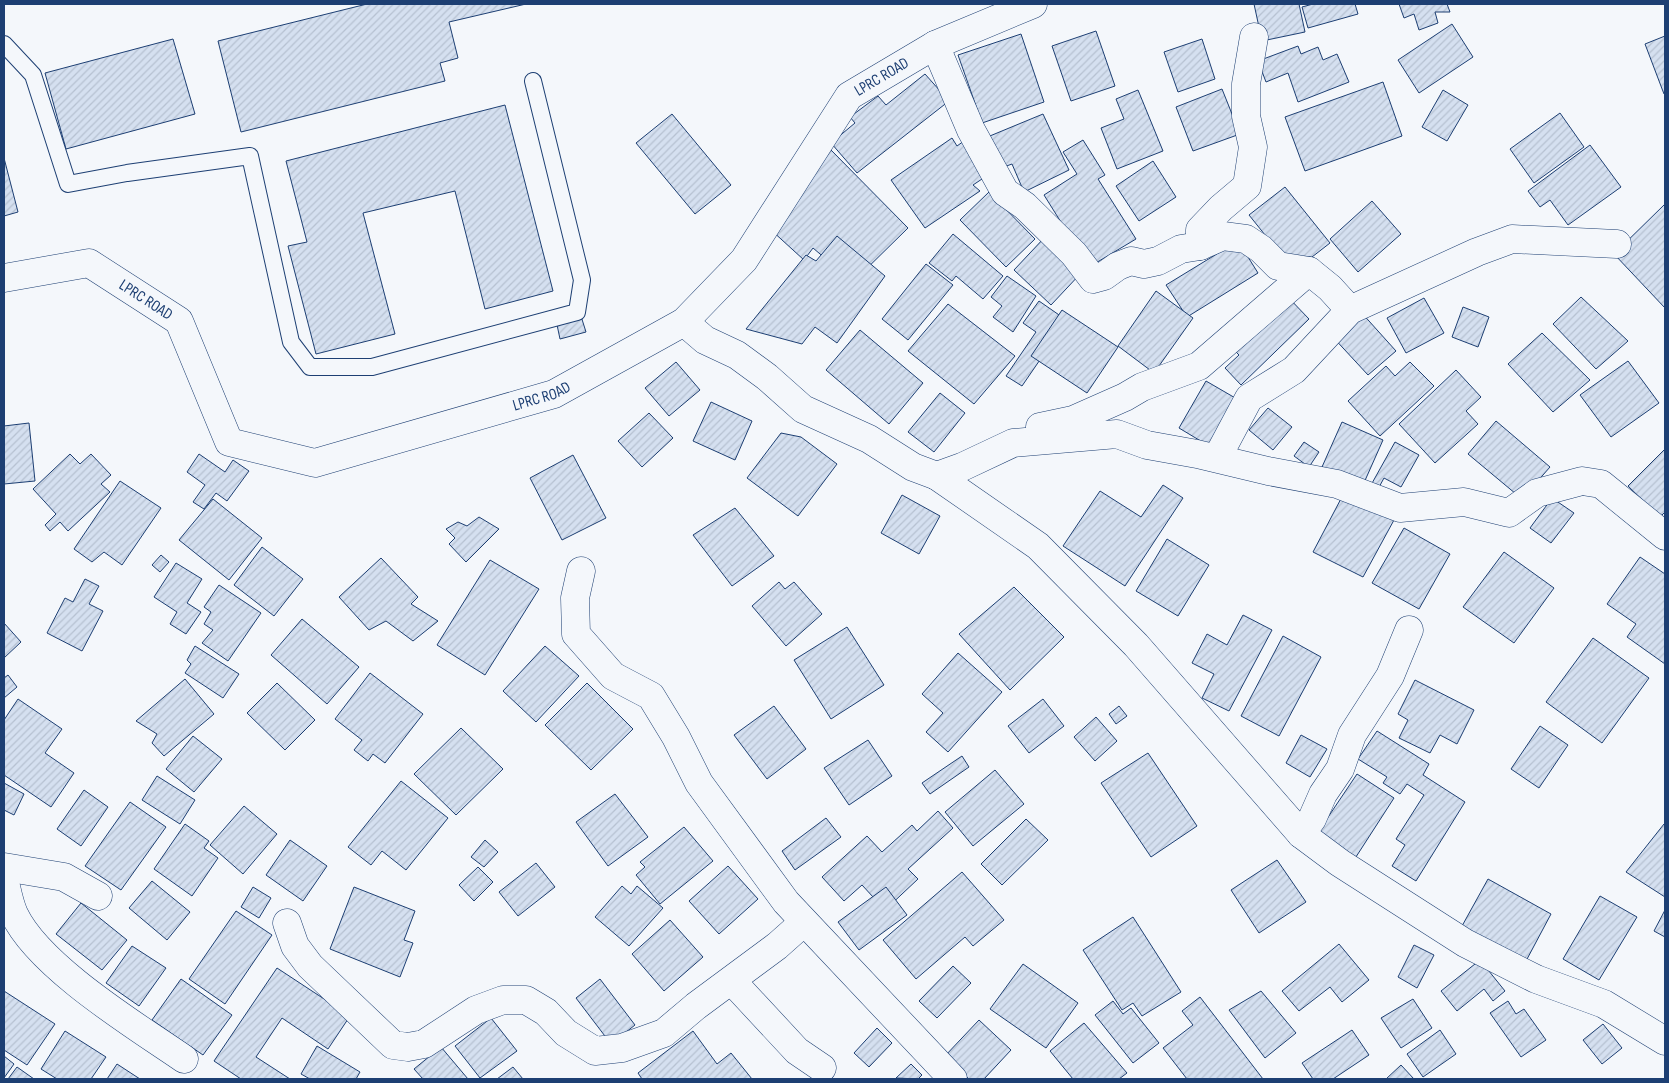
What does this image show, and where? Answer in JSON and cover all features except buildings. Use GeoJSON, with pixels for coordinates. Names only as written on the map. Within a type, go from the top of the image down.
{"type":"FeatureCollection","features":[{"type":"Feature","properties":{"kind":"street","name":"LPRC ROAD"},"geometry":{"type":"LineString","coordinates":[[4,278],[89,263],[179,321],[229,442],[315,463],[554,394],[684,322],[744,260],[849,96],[935,45],[1033,4]]}},
{"type":"Feature","properties":{"kind":"street"},"geometry":{"type":"LineString","coordinates":[[1200,246],[1200,230],[1221,208],[1247,186],[1253,147],[1246,116],[1246,84],[1254,37]]}},
{"type":"Feature","properties":{"kind":"street"},"geometry":{"type":"LineString","coordinates":[[935,45],[971,130],[1005,192],[1025,206],[1074,254],[1094,280],[1131,261],[1144,264],[1158,262],[1181,250],[1200,246],[1223,236],[1246,239],[1278,266],[1309,271],[1330,288],[1350,310]]}},
{"type":"Feature","properties":{"kind":"street"},"geometry":{"type":"LineString","coordinates":[[1217,458],[1249,398],[1294,370],[1350,310],[1477,252],[1512,239],[1617,244]]}},
{"type":"Feature","properties":{"kind":"street"},"geometry":{"type":"LineString","coordinates":[[962,468],[976,449],[992,438],[1073,420],[1125,397],[1142,387],[1199,366],[1309,271]]}},
{"type":"Feature","properties":{"kind":"street"},"geometry":{"type":"LineString","coordinates":[[684,322],[705,340],[736,354],[767,377],[803,409],[869,439],[913,468],[937,476],[1038,546],[1136,645],[1301,834],[1340,863],[1466,943],[1536,979],[1604,1004],[1665,1041]]}},
{"type":"Feature","properties":{"kind":"street"},"geometry":{"type":"LineString","coordinates":[[937,476],[962,468],[1013,444],[1117,434],[1147,445],[1338,484],[1400,508],[1464,502],[1509,513],[1537,493],[1549,488],[1582,481],[1601,484],[1665,536]]}},
{"type":"Feature","properties":{"kind":"street"},"geometry":{"type":"LineString","coordinates":[[581,571],[575,598],[576,634],[613,676],[651,696],[676,737],[699,783],[786,902],[953,1079]]}},
{"type":"Feature","properties":{"kind":"street"},"geometry":{"type":"LineString","coordinates":[[1301,834],[1312,819],[1323,794],[1340,769],[1352,735],[1390,676],[1409,630]]}},
{"type":"Feature","properties":{"kind":"street"},"geometry":{"type":"LineString","coordinates":[[4,867],[64,877],[98,896]]}},
{"type":"Feature","properties":{"kind":"street"},"geometry":{"type":"LineString","coordinates":[[4,878],[14,914],[30,938],[59,969],[184,1059]]}},
{"type":"Feature","properties":{"kind":"street"},"geometry":{"type":"LineString","coordinates":[[287,923],[295,946],[310,966],[393,1045],[408,1047],[424,1044],[476,1010],[503,1000],[526,1000],[546,1012],[566,1033],[595,1051],[622,1048],[664,1033],[696,1006],[777,946],[804,922]]}},
{"type":"Feature","properties":{"kind":"street"},"geometry":{"type":"LineString","coordinates":[[732,981],[797,1051],[822,1068]]}},
{"type":"Feature","properties":{"kind":"lane"},"geometry":{"type":"LineString","coordinates":[[4,44],[34,75],[68,184],[127,173],[250,156],[291,342],[310,367],[372,367],[577,312],[582,280],[534,81]]}}]}
